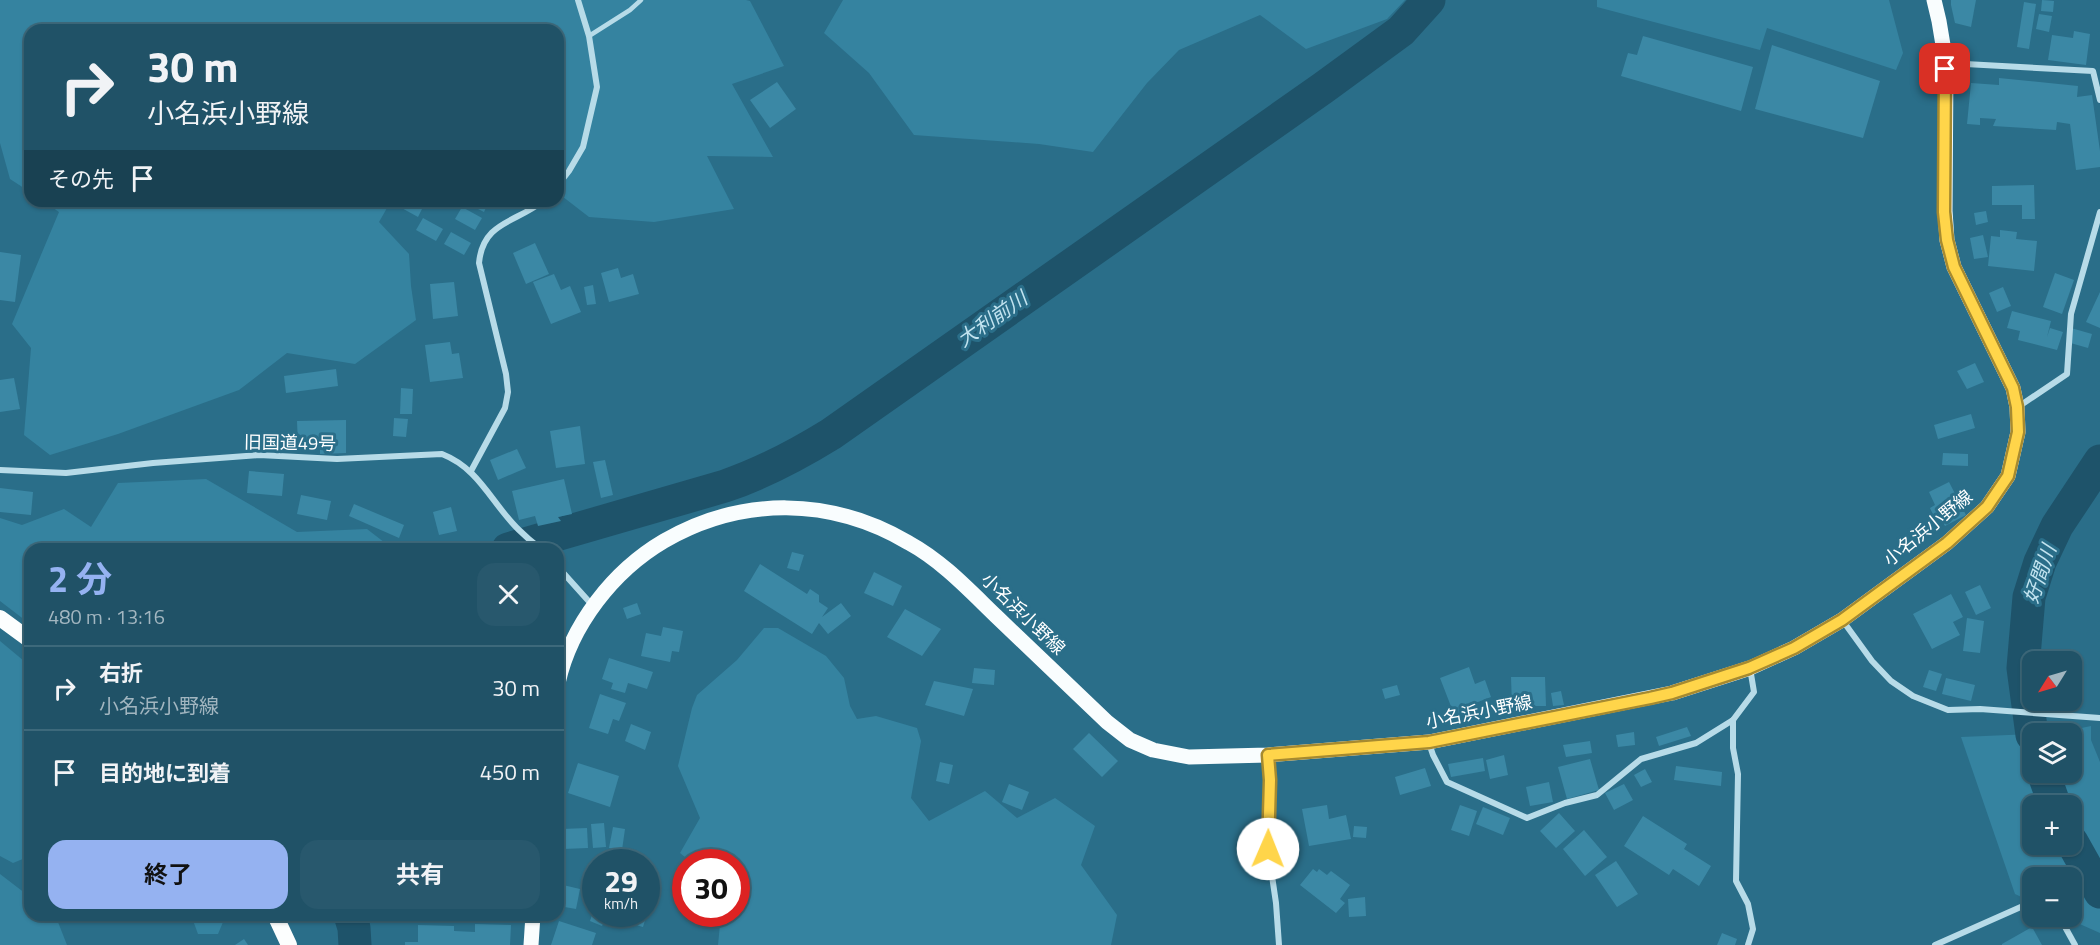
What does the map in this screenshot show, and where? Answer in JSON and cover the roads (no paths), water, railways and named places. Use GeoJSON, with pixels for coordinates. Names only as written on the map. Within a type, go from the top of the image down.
{"type":"FeatureCollection","features":[{"type":"Feature","properties":{"kind":"highway"},"geometry":{"type":"LineString","coordinates":[[0,618],[24,636]]}},
{"type":"Feature","properties":{"kind":"highway"},"geometry":{"type":"LineString","coordinates":[[278,921],[289,945]]}},
{"type":"Feature","properties":{"kind":"main road","name":"小名浜小野線"},"geometry":{"type":"LineString","coordinates":[[564,662],[569,646],[593,606],[617,577],[654,547],[688,527],[735,512],[781,507],[827,511],[872,524],[910,543],[949,570],[1107,722],[1130,740],[1153,750],[1189,757],[1268,755],[1429,742],[1672,693],[1749,668],[1794,648],[1842,620],[1947,543],[1987,507],[2008,476],[2018,432],[2017,407],[2013,388],[1954,267],[1947,240],[1944,212],[1946,63],[1934,0]]}},
{"type":"Feature","properties":{"kind":"main road"},"geometry":{"type":"LineString","coordinates":[[531,945],[533,921]]}},
{"type":"Feature","properties":{"kind":"street"},"geometry":{"type":"LineString","coordinates":[[564,177],[583,147],[597,87],[589,36],[578,0]]}},
{"type":"Feature","properties":{"kind":"street"},"geometry":{"type":"LineString","coordinates":[[1946,63],[2093,71],[2100,100]]}},
{"type":"Feature","properties":{"kind":"street"},"geometry":{"type":"LineString","coordinates":[[471,471],[505,408],[508,392],[506,374],[479,263],[480,252],[484,241],[492,231],[533,207]]}},
{"type":"Feature","properties":{"kind":"street"},"geometry":{"type":"LineString","coordinates":[[2017,407],[2067,374],[2071,314],[2100,212]]}},
{"type":"Feature","properties":{"kind":"street","name":"旧国道49号"},"geometry":{"type":"LineString","coordinates":[[0,470],[66,473],[153,463],[259,455],[337,459],[442,454],[456,460],[471,471],[524,535],[534,543]]}},
{"type":"Feature","properties":{"kind":"street"},"geometry":{"type":"LineString","coordinates":[[564,574],[593,606]]}},
{"type":"Feature","properties":{"kind":"street"},"geometry":{"type":"LineString","coordinates":[[1842,620],[1872,662],[1891,681],[1913,696],[1948,710],[1980,709],[2100,718]]}},
{"type":"Feature","properties":{"kind":"street"},"geometry":{"type":"LineString","coordinates":[[1429,742],[1447,782],[1527,818],[1565,803],[1597,795],[1641,759],[1696,743],[1733,720],[1754,692],[1749,668]]}},
{"type":"Feature","properties":{"kind":"street"},"geometry":{"type":"LineString","coordinates":[[1733,720],[1733,748],[1738,774],[1736,881],[1748,904],[1753,930],[1748,945]]}},
{"type":"Feature","properties":{"kind":"street"},"geometry":{"type":"LineString","coordinates":[[1268,755],[1270,780],[1268,849],[1276,903],[1278,945]]}},
{"type":"Feature","properties":{"kind":"street"},"geometry":{"type":"LineString","coordinates":[[1935,945],[2022,906]]}},
{"type":"Feature","properties":{"kind":"street"},"geometry":{"type":"LineString","coordinates":[[2065,927],[2075,945]]}},
{"type":"Feature","properties":{"kind":"lane"},"geometry":{"type":"LineString","coordinates":[[589,36],[630,10],[641,0]]}},
{"type":"Feature","properties":{"kind":"waterway","name":"大利前川"},"geometry":{"type":"LineString","coordinates":[[529,543],[725,486],[766,469],[818,442],[1323,88],[1401,31],[1429,0]]}},
{"type":"Feature","properties":{"kind":"waterway","name":"好間川"},"geometry":{"type":"LineString","coordinates":[[2030,723],[2023,668],[2029,597],[2040,562],[2057,526],[2100,461]]}},
{"type":"Feature","properties":{"kind":"waterway","name":"好間川"},"geometry":{"type":"LineString","coordinates":[[2047,783],[2051,795]]}},
{"type":"Feature","properties":{"kind":"waterway","name":"好間川"},"geometry":{"type":"LineString","coordinates":[[2079,855],[2100,892]]}},
{"type":"Feature","properties":{"kind":"waterway","name":"大利前川"},"geometry":{"type":"LineString","coordinates":[[352,921],[355,945]]}}]}
